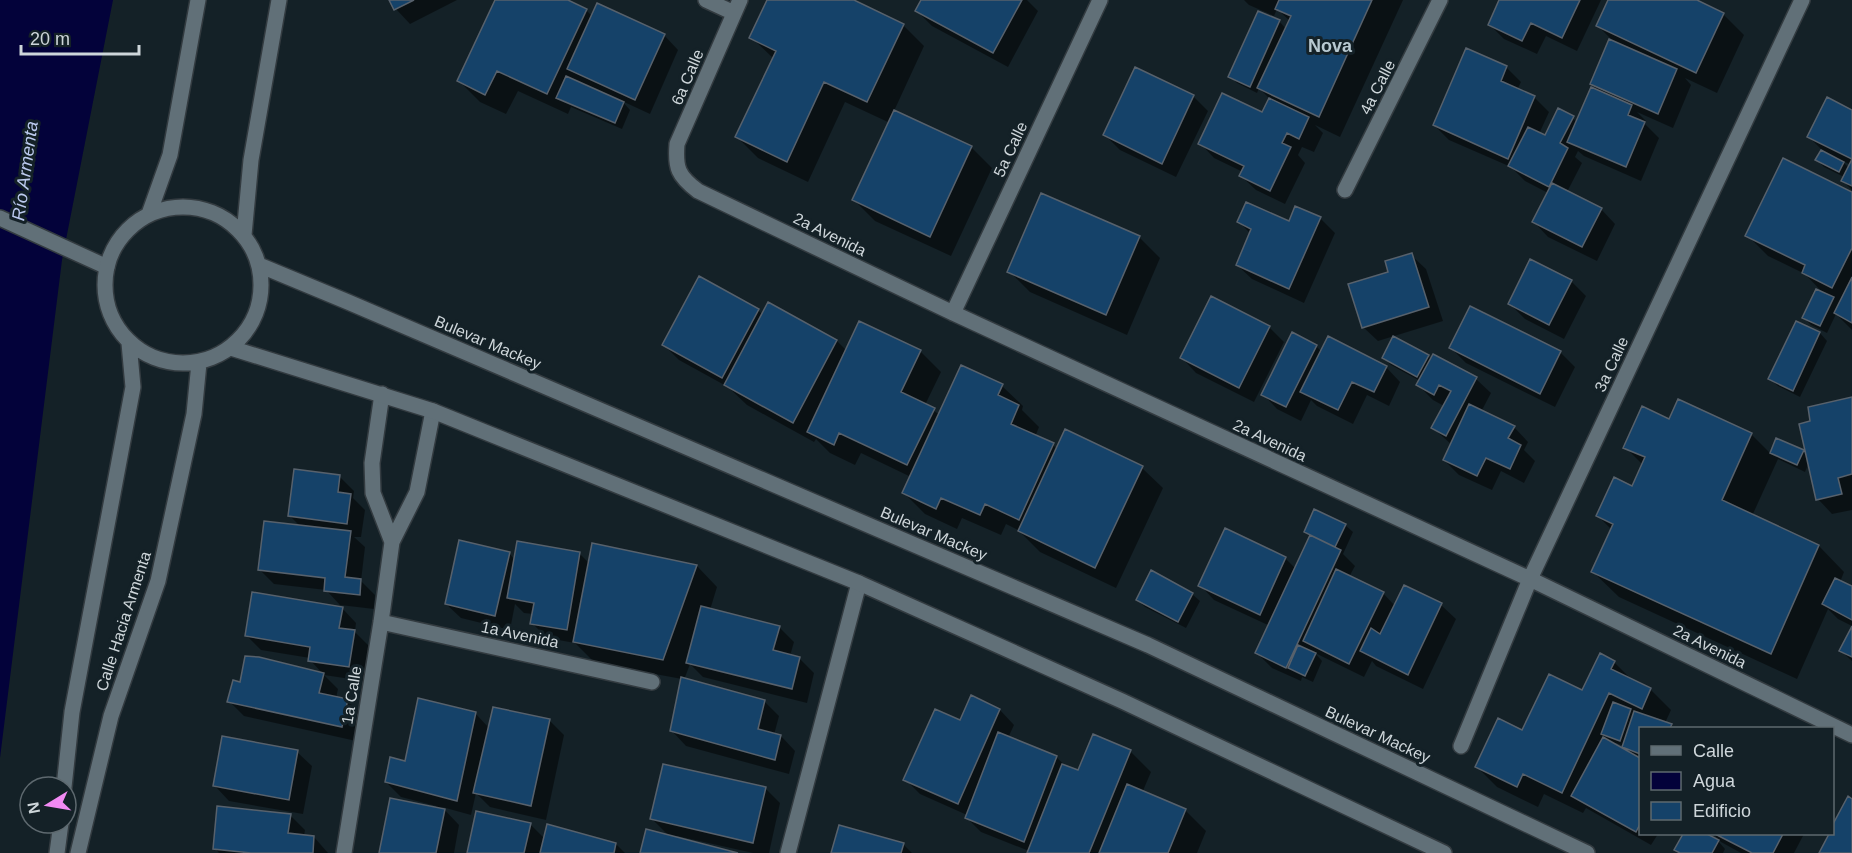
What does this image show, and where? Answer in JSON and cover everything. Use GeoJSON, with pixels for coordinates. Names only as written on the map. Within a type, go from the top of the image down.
{"type":"FeatureCollection","features":[{"type":"Feature","properties":{"kind":"street"},"geometry":{"type":"LineString","coordinates":[[149,214],[170,155],[198,0]]}},
{"type":"Feature","properties":{"kind":"street"},"geometry":{"type":"LineString","coordinates":[[244,235],[251,160],[279,0]]}},
{"type":"Feature","properties":{"kind":"street"},"geometry":{"type":"LineString","coordinates":[[706,0],[737,7]]}},
{"type":"Feature","properties":{"kind":"street","name":"5a Calle"},"geometry":{"type":"LineString","coordinates":[[953,313],[1100,0]]}},
{"type":"Feature","properties":{"kind":"street","name":"4a Calle"},"geometry":{"type":"LineString","coordinates":[[1345,190],[1440,0]]}},
{"type":"Feature","properties":{"kind":"street","name":"3a Calle"},"geometry":{"type":"LineString","coordinates":[[1461,746],[1530,579],[1802,0]]}},
{"type":"Feature","properties":{"kind":"street","name":"6a Calle"},"geometry":{"type":"LineString","coordinates":[[678,170],[677,144],[737,7]]}},
{"type":"Feature","properties":{"kind":"street","name":"2a Avenida"},"geometry":{"type":"LineString","coordinates":[[678,170],[684,181],[698,191],[953,313],[1530,579],[1852,735]]}},
{"type":"Feature","properties":{"kind":"street"},"geometry":{"type":"LineString","coordinates":[[183,206],[216,213],[244,235],[259,266],[258,311],[231,348],[199,363],[174,364],[150,357],[129,343],[113,321],[105,295],[107,267],[122,236],[149,214],[183,206]]}},
{"type":"Feature","properties":{"kind":"street"},"geometry":{"type":"LineString","coordinates":[[0,218],[107,267]]}},
{"type":"Feature","properties":{"kind":"street","name":"Bulevar Mackey"},"geometry":{"type":"LineString","coordinates":[[259,266],[359,306],[1148,645],[1587,853]]}},
{"type":"Feature","properties":{"kind":"street","name":"Calle Hacia Armenta"},"geometry":{"type":"LineString","coordinates":[[65,775],[72,712],[133,387],[129,343]]}},
{"type":"Feature","properties":{"kind":"street"},"geometry":{"type":"LineString","coordinates":[[231,348],[433,411],[859,583],[1122,701],[1444,853]]}},
{"type":"Feature","properties":{"kind":"street","name":"Calle Hacia Armenta"},"geometry":{"type":"LineString","coordinates":[[78,853],[111,716],[158,581],[194,414],[199,363]]}},
{"type":"Feature","properties":{"kind":"street","name":"1a Calle"},"geometry":{"type":"LineString","coordinates":[[382,394],[372,464],[373,493],[392,542]]}},
{"type":"Feature","properties":{"kind":"street","name":"1a Calle"},"geometry":{"type":"LineString","coordinates":[[344,853],[392,542],[417,492],[433,411]]}},
{"type":"Feature","properties":{"kind":"street"},"geometry":{"type":"LineString","coordinates":[[788,853],[859,583]]}},
{"type":"Feature","properties":{"kind":"street","name":"1a Avenida"},"geometry":{"type":"LineString","coordinates":[[381,622],[652,682]]}},
{"type":"Feature","properties":{"kind":"street"},"geometry":{"type":"LineString","coordinates":[[57,853],[59,835]]}},
{"type":"Feature","properties":{"kind":"water","name":"Río Armenta"},"geometry":{"type":"Polygon","coordinates":[[[0,0],[113,0],[62,260],[0,758],[0,0]]]}},
{"type":"Feature","properties":{"kind":"building"},"geometry":{"type":"Polygon","coordinates":[[[389,0],[414,0],[394,10],[389,0]]]}},
{"type":"Feature","properties":{"kind":"building"},"geometry":{"type":"Polygon","coordinates":[[[495,0],[568,0],[587,9],[547,94],[497,71],[485,95],[457,81],[495,0]]]}},
{"type":"Feature","properties":{"kind":"building"},"geometry":{"type":"Polygon","coordinates":[[[767,0],[854,0],[904,24],[867,102],[824,82],[787,162],[735,137],[776,51],[749,38],[767,0]]]}},
{"type":"Feature","properties":{"kind":"building"},"geometry":{"type":"Polygon","coordinates":[[[921,0],[1022,0],[993,53],[915,11],[921,0]]]}},
{"type":"Feature","properties":{"kind":"building"},"geometry":{"type":"Polygon","coordinates":[[[1279,0],[1372,0],[1319,117],[1257,88],[1291,16],[1275,9],[1279,0]]]}},
{"type":"Feature","properties":{"kind":"building"},"geometry":{"type":"Polygon","coordinates":[[[1499,0],[1580,0],[1562,38],[1531,23],[1522,41],[1488,25],[1499,0]]]}},
{"type":"Feature","properties":{"kind":"building"},"geometry":{"type":"Polygon","coordinates":[[[1608,0],[1697,0],[1724,13],[1696,73],[1596,26],[1608,0]]]}},
{"type":"Feature","properties":{"kind":"building"},"geometry":{"type":"Polygon","coordinates":[[[597,3],[665,34],[635,100],[567,69],[597,3]]]}},
{"type":"Feature","properties":{"kind":"building"},"geometry":{"type":"Polygon","coordinates":[[[1258,11],[1280,20],[1250,87],[1228,77],[1258,11]]]}},
{"type":"Feature","properties":{"kind":"building"},"geometry":{"type":"Polygon","coordinates":[[[1609,39],[1677,69],[1658,114],[1590,84],[1609,39]]]}},
{"type":"Feature","properties":{"kind":"building"},"geometry":{"type":"Polygon","coordinates":[[[1466,48],[1507,66],[1501,81],[1535,96],[1508,159],[1433,125],[1466,48]]]}},
{"type":"Feature","properties":{"kind":"building"},"geometry":{"type":"Polygon","coordinates":[[[1135,67],[1194,95],[1162,164],[1103,135],[1135,67]]]}},
{"type":"Feature","properties":{"kind":"building"},"geometry":{"type":"Polygon","coordinates":[[[566,76],[624,102],[615,123],[556,98],[566,76]]]}},
{"type":"Feature","properties":{"kind":"building"},"geometry":{"type":"Polygon","coordinates":[[[1591,87],[1632,105],[1628,115],[1645,122],[1626,167],[1567,142],[1591,87]]]}},
{"type":"Feature","properties":{"kind":"building"},"geometry":{"type":"Polygon","coordinates":[[[1222,93],[1262,112],[1269,98],[1309,117],[1299,139],[1287,133],[1282,143],[1291,147],[1270,191],[1239,176],[1244,166],[1198,144],[1222,93]]]}},
{"type":"Feature","properties":{"kind":"building"},"geometry":{"type":"Polygon","coordinates":[[[1827,97],[1852,110],[1852,159],[1807,137],[1827,97]]]}},
{"type":"Feature","properties":{"kind":"building"},"geometry":{"type":"Polygon","coordinates":[[[1558,108],[1574,116],[1560,143],[1568,148],[1549,187],[1508,166],[1528,127],[1545,135],[1558,108]]]}},
{"type":"Feature","properties":{"kind":"building"},"geometry":{"type":"Polygon","coordinates":[[[894,110],[972,146],[930,237],[852,200],[894,110]]]}},
{"type":"Feature","properties":{"kind":"building"},"geometry":{"type":"Polygon","coordinates":[[[1821,150],[1844,162],[1839,172],[1815,160],[1821,150]]]}},
{"type":"Feature","properties":{"kind":"building"},"geometry":{"type":"Polygon","coordinates":[[[1783,158],[1852,192],[1852,248],[1832,288],[1802,273],[1805,265],[1745,236],[1783,158]]]}},
{"type":"Feature","properties":{"kind":"building"},"geometry":{"type":"Polygon","coordinates":[[[1852,159],[1852,186],[1841,181],[1852,159]]]}},
{"type":"Feature","properties":{"kind":"building"},"geometry":{"type":"Polygon","coordinates":[[[1552,183],[1602,208],[1582,247],[1532,222],[1552,183]]]}},
{"type":"Feature","properties":{"kind":"building"},"geometry":{"type":"Polygon","coordinates":[[[1041,193],[1140,236],[1106,315],[1007,272],[1041,193]]]}},
{"type":"Feature","properties":{"kind":"building"},"geometry":{"type":"Polygon","coordinates":[[[1246,202],[1289,221],[1295,206],[1321,217],[1289,289],[1236,265],[1251,229],[1237,222],[1246,202]]]}},
{"type":"Feature","properties":{"kind":"building"},"geometry":{"type":"Polygon","coordinates":[[[1412,253],[1429,307],[1362,328],[1348,284],[1388,272],[1385,261],[1412,253]]]}},
{"type":"Feature","properties":{"kind":"building"},"geometry":{"type":"Polygon","coordinates":[[[1530,259],[1572,280],[1549,325],[1508,304],[1530,259]]]}},
{"type":"Feature","properties":{"kind":"building"},"geometry":{"type":"Polygon","coordinates":[[[699,276],[759,309],[722,378],[662,345],[699,276]]]}},
{"type":"Feature","properties":{"kind":"building"},"geometry":{"type":"Polygon","coordinates":[[[1852,277],[1852,323],[1834,313],[1852,277]]]}},
{"type":"Feature","properties":{"kind":"building"},"geometry":{"type":"Polygon","coordinates":[[[1816,289],[1834,297],[1820,326],[1802,318],[1816,289]]]}},
{"type":"Feature","properties":{"kind":"building"},"geometry":{"type":"Polygon","coordinates":[[[1211,296],[1270,326],[1239,388],[1180,358],[1211,296]]]}},
{"type":"Feature","properties":{"kind":"building"},"geometry":{"type":"Polygon","coordinates":[[[768,302],[837,340],[793,423],[724,385],[768,302]]]}},
{"type":"Feature","properties":{"kind":"building"},"geometry":{"type":"Polygon","coordinates":[[[1470,306],[1561,351],[1540,394],[1449,348],[1470,306]]]}},
{"type":"Feature","properties":{"kind":"building"},"geometry":{"type":"Polygon","coordinates":[[[859,321],[921,350],[901,392],[935,408],[907,465],[839,433],[834,445],[807,432],[859,321]]]}},
{"type":"Feature","properties":{"kind":"building"},"geometry":{"type":"Polygon","coordinates":[[[1796,321],[1820,332],[1793,391],[1768,379],[1796,321]]]}},
{"type":"Feature","properties":{"kind":"building"},"geometry":{"type":"Polygon","coordinates":[[[1292,332],[1317,345],[1286,407],[1261,395],[1292,332]]]}},
{"type":"Feature","properties":{"kind":"building"},"geometry":{"type":"Polygon","coordinates":[[[1328,336],[1387,366],[1374,392],[1352,382],[1338,410],[1300,392],[1328,336]]]}},
{"type":"Feature","properties":{"kind":"building"},"geometry":{"type":"Polygon","coordinates":[[[1393,336],[1429,355],[1417,377],[1382,358],[1393,336]]]}},
{"type":"Feature","properties":{"kind":"building"},"geometry":{"type":"Polygon","coordinates":[[[1433,354],[1477,377],[1446,436],[1431,428],[1451,391],[1439,385],[1434,395],[1416,385],[1433,354]]]}},
{"type":"Feature","properties":{"kind":"building"},"geometry":{"type":"Polygon","coordinates":[[[961,365],[1003,384],[998,395],[1019,405],[1011,424],[1054,443],[1019,520],[985,504],[980,515],[941,498],[936,509],[902,493],[961,365]]]}},
{"type":"Feature","properties":{"kind":"building"},"geometry":{"type":"Polygon","coordinates":[[[1852,397],[1852,474],[1838,478],[1842,494],[1816,500],[1799,424],[1810,421],[1808,407],[1852,397]]]}},
{"type":"Feature","properties":{"kind":"building"},"geometry":{"type":"Polygon","coordinates":[[[1678,399],[1752,433],[1722,500],[1819,545],[1771,654],[1591,572],[1613,524],[1596,516],[1614,477],[1632,486],[1645,457],[1623,448],[1642,406],[1669,419],[1678,399]]]}},
{"type":"Feature","properties":{"kind":"building"},"geometry":{"type":"Polygon","coordinates":[[[1469,404],[1515,426],[1508,438],[1521,445],[1510,469],[1486,458],[1477,476],[1443,460],[1469,404]]]}},
{"type":"Feature","properties":{"kind":"building"},"geometry":{"type":"Polygon","coordinates":[[[1065,429],[1143,466],[1095,568],[1018,531],[1065,429]]]}},
{"type":"Feature","properties":{"kind":"building"},"geometry":{"type":"Polygon","coordinates":[[[1776,438],[1804,450],[1797,465],[1770,453],[1776,438]]]}},
{"type":"Feature","properties":{"kind":"building"},"geometry":{"type":"Polygon","coordinates":[[[294,469],[340,475],[338,492],[351,494],[347,524],[288,516],[294,469]]]}},
{"type":"Feature","properties":{"kind":"building"},"geometry":{"type":"Polygon","coordinates":[[[1314,509],[1346,524],[1335,547],[1304,532],[1314,509]]]}},
{"type":"Feature","properties":{"kind":"building"},"geometry":{"type":"Polygon","coordinates":[[[264,521],[351,531],[345,577],[361,579],[360,595],[324,591],[325,578],[258,570],[264,521]]]}},
{"type":"Feature","properties":{"kind":"building"},"geometry":{"type":"Polygon","coordinates":[[[1225,528],[1286,557],[1260,615],[1198,586],[1225,528]]]}},
{"type":"Feature","properties":{"kind":"building"},"geometry":{"type":"Polygon","coordinates":[[[1310,535],[1341,550],[1286,668],[1255,653],[1310,535]]]}},
{"type":"Feature","properties":{"kind":"building"},"geometry":{"type":"Polygon","coordinates":[[[459,540],[510,552],[495,616],[445,604],[459,540]]]}},
{"type":"Feature","properties":{"kind":"building"},"geometry":{"type":"Polygon","coordinates":[[[517,541],[580,552],[567,630],[530,624],[534,603],[507,598],[517,541]]]}},
{"type":"Feature","properties":{"kind":"building"},"geometry":{"type":"Polygon","coordinates":[[[592,543],[697,565],[663,660],[573,642],[592,543]]]}},
{"type":"Feature","properties":{"kind":"building"},"geometry":{"type":"Polygon","coordinates":[[[1336,569],[1384,592],[1349,664],[1303,641],[1336,569]]]}},
{"type":"Feature","properties":{"kind":"building"},"geometry":{"type":"Polygon","coordinates":[[[1151,570],[1193,593],[1178,622],[1136,600],[1151,570]]]}},
{"type":"Feature","properties":{"kind":"building"},"geometry":{"type":"Polygon","coordinates":[[[1835,578],[1852,586],[1852,620],[1822,604],[1835,578]]]}},
{"type":"Feature","properties":{"kind":"building"},"geometry":{"type":"Polygon","coordinates":[[[1404,585],[1442,603],[1408,675],[1360,651],[1371,628],[1380,634],[1404,585]]]}},
{"type":"Feature","properties":{"kind":"building"},"geometry":{"type":"Polygon","coordinates":[[[252,592],[343,607],[339,628],[355,630],[349,667],[308,661],[310,647],[245,636],[252,592]]]}},
{"type":"Feature","properties":{"kind":"building"},"geometry":{"type":"Polygon","coordinates":[[[701,606],[780,626],[773,650],[800,657],[792,689],[686,663],[701,606]]]}},
{"type":"Feature","properties":{"kind":"building"},"geometry":{"type":"Polygon","coordinates":[[[1852,626],[1852,657],[1839,651],[1852,626]]]}},
{"type":"Feature","properties":{"kind":"building"},"geometry":{"type":"Polygon","coordinates":[[[1298,645],[1316,653],[1305,676],[1288,668],[1298,645]]]}},
{"type":"Feature","properties":{"kind":"building"},"geometry":{"type":"Polygon","coordinates":[[[1600,653],[1615,661],[1611,669],[1651,688],[1642,709],[1609,693],[1562,793],[1523,774],[1517,787],[1475,767],[1498,718],[1522,730],[1549,674],[1582,690],[1600,653]]]}},
{"type":"Feature","properties":{"kind":"building"},"geometry":{"type":"Polygon","coordinates":[[[245,656],[259,657],[324,673],[319,693],[348,699],[342,727],[227,702],[233,680],[240,682],[245,656]]]}},
{"type":"Feature","properties":{"kind":"building"},"geometry":{"type":"Polygon","coordinates":[[[681,677],[765,700],[758,729],[781,735],[775,760],[670,731],[681,677]]]}},
{"type":"Feature","properties":{"kind":"building"},"geometry":{"type":"Polygon","coordinates":[[[971,695],[1000,709],[958,804],[903,780],[935,709],[960,720],[971,695]]]}},
{"type":"Feature","properties":{"kind":"building"},"geometry":{"type":"Polygon","coordinates":[[[418,698],[476,712],[457,801],[385,782],[390,757],[405,761],[418,698]]]}},
{"type":"Feature","properties":{"kind":"building"},"geometry":{"type":"Polygon","coordinates":[[[1613,702],[1631,709],[1620,741],[1601,734],[1613,702]]]}},
{"type":"Feature","properties":{"kind":"building"},"geometry":{"type":"Polygon","coordinates":[[[493,707],[550,719],[531,806],[473,793],[493,707]]]}},
{"type":"Feature","properties":{"kind":"building"},"geometry":{"type":"Polygon","coordinates":[[[1634,711],[1672,724],[1670,727],[1639,727],[1639,754],[1622,747],[1634,711]]]}},
{"type":"Feature","properties":{"kind":"building"},"geometry":{"type":"Polygon","coordinates":[[[998,732],[1057,756],[1024,842],[965,818],[998,732]]]}},
{"type":"Feature","properties":{"kind":"building"},"geometry":{"type":"Polygon","coordinates":[[[1093,734],[1131,750],[1089,853],[1027,853],[1062,764],[1078,770],[1093,734]]]}},
{"type":"Feature","properties":{"kind":"building"},"geometry":{"type":"Polygon","coordinates":[[[222,736],[298,750],[289,800],[213,786],[222,736]]]}},
{"type":"Feature","properties":{"kind":"building"},"geometry":{"type":"Polygon","coordinates":[[[1603,737],[1639,757],[1639,826],[1636,832],[1571,796],[1603,737]]]}},
{"type":"Feature","properties":{"kind":"building"},"geometry":{"type":"Polygon","coordinates":[[[663,764],[766,787],[753,843],[650,819],[663,764]]]}},
{"type":"Feature","properties":{"kind":"building"},"geometry":{"type":"Polygon","coordinates":[[[1127,784],[1186,809],[1168,853],[1099,853],[1127,784]]]}},
{"type":"Feature","properties":{"kind":"building"},"geometry":{"type":"Polygon","coordinates":[[[1848,796],[1852,799],[1852,853],[1819,853],[1828,835],[1834,835],[1834,822],[1848,796]]]}},
{"type":"Feature","properties":{"kind":"building"},"geometry":{"type":"Polygon","coordinates":[[[390,798],[445,809],[436,853],[379,853],[390,798]]]}},
{"type":"Feature","properties":{"kind":"building"},"geometry":{"type":"Polygon","coordinates":[[[217,806],[291,814],[288,833],[314,836],[313,853],[251,853],[213,849],[217,806]]]}},
{"type":"Feature","properties":{"kind":"building"},"geometry":{"type":"Polygon","coordinates":[[[476,811],[531,823],[524,853],[467,853],[476,811]]]}},
{"type":"Feature","properties":{"kind":"building"},"geometry":{"type":"Polygon","coordinates":[[[547,824],[616,843],[614,853],[540,853],[547,824]]]}},
{"type":"Feature","properties":{"kind":"building"},"geometry":{"type":"Polygon","coordinates":[[[839,825],[904,843],[901,853],[831,853],[839,825]]]}},
{"type":"Feature","properties":{"kind":"building"},"geometry":{"type":"Polygon","coordinates":[[[646,829],[738,853],[640,853],[646,829]]]}},
{"type":"Feature","properties":{"kind":"building"},"geometry":{"type":"Polygon","coordinates":[[[1682,835],[1709,835],[1719,840],[1712,853],[1680,853],[1674,850],[1682,835]]]}},
{"type":"Feature","properties":{"kind":"building"},"geometry":{"type":"Polygon","coordinates":[[[1717,835],[1782,835],[1773,853],[1752,853],[1717,835]]]}},
{"type":"Feature","properties":{"kind":"district","name":"Nova"},"geometry":{"type":"Point","coordinates":[1330,46]}}]}
